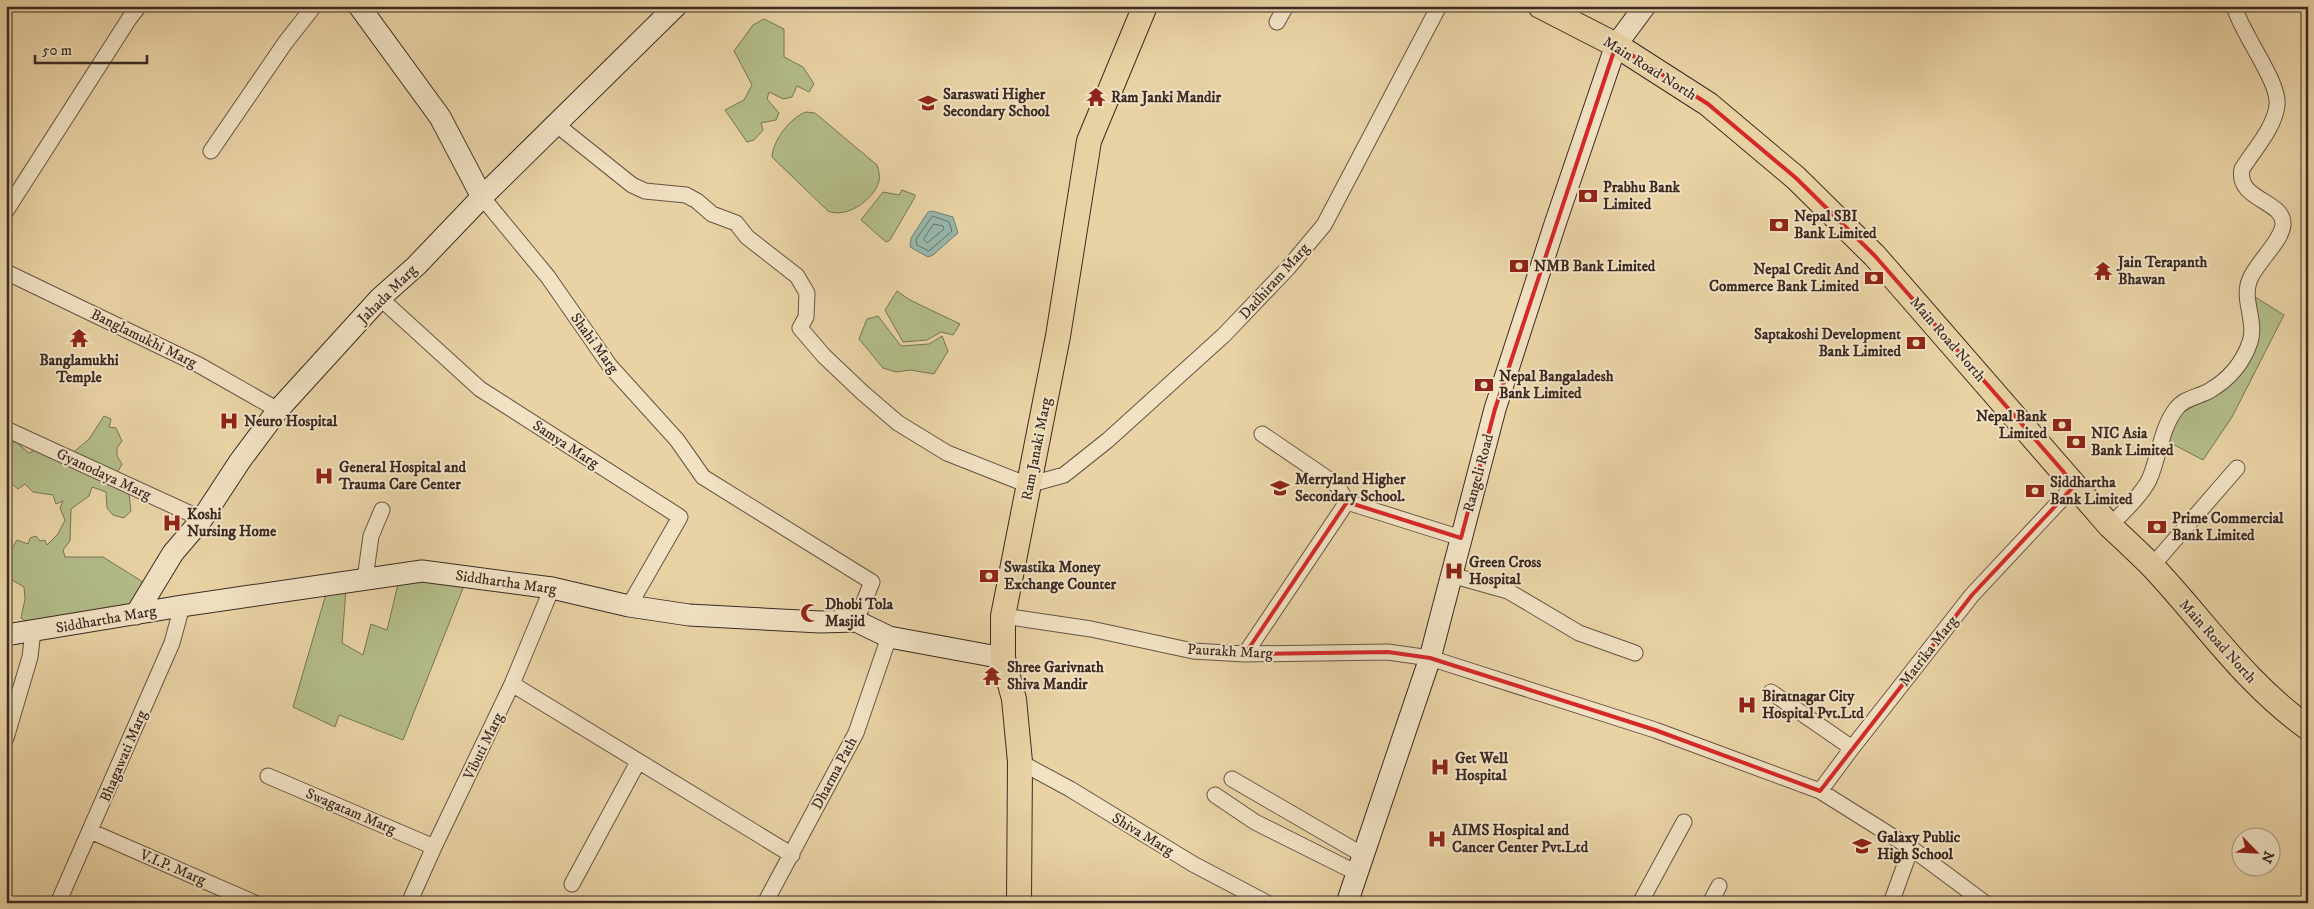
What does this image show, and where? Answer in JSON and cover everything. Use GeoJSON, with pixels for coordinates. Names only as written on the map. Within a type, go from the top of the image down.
{"type":"FeatureCollection","features":[{"type":"Feature","properties":{"kind":"main road","name":"Ram Janaki Marg"},"geometry":{"type":"LineString","coordinates":[[1019,903],[1020,762],[1014,699],[1003,658],[1003,616],[1058,336],[1089,141],[1145,6]]}},
{"type":"Feature","properties":{"kind":"main road","name":"Main Road North"},"geometry":{"type":"LineString","coordinates":[[1540,6],[1616,45],[1708,104],[1796,178],[1875,256],[2110,526],[2152,566],[2226,653],[2265,693],[2308,728]]}},
{"type":"Feature","properties":{"kind":"street"},"geometry":{"type":"LineString","coordinates":[[6,211],[139,6]]}},
{"type":"Feature","properties":{"kind":"street"},"geometry":{"type":"LineString","coordinates":[[211,151],[285,43],[314,6]]}},
{"type":"Feature","properties":{"kind":"street","name":"Shahi Marg"},"geometry":{"type":"LineString","coordinates":[[359,6],[440,117],[482,197],[548,277],[610,366],[677,440],[703,477],[872,582],[856,621]]}},
{"type":"Feature","properties":{"kind":"street","name":"Jahada Marg"},"geometry":{"type":"LineString","coordinates":[[136,614],[173,553],[202,519],[240,461],[278,410],[380,298],[416,266],[482,197],[676,6]]}},
{"type":"Feature","properties":{"kind":"street"},"geometry":{"type":"LineString","coordinates":[[1276,22],[1286,6]]}},
{"type":"Feature","properties":{"kind":"street","name":"Dadhiram Marg"},"geometry":{"type":"LineString","coordinates":[[1028,485],[1064,475],[1108,440],[1224,335],[1288,268],[1324,225],[1439,6]]}},
{"type":"Feature","properties":{"kind":"street","name":"Rangeli Road"},"geometry":{"type":"LineString","coordinates":[[1347,903],[1430,658],[1495,409],[1616,45],[1645,6]]}},
{"type":"Feature","properties":{"kind":"street"},"geometry":{"type":"LineString","coordinates":[[2110,526],[2148,480],[2168,425],[2176,409],[2187,400],[2209,391],[2230,375],[2242,359],[2250,341],[2253,324],[2246,288],[2253,271],[2282,232],[2283,222],[2281,214],[2243,186],[2240,178],[2242,169],[2272,121],[2277,104],[2275,88],[2238,22],[2234,6]]}},
{"type":"Feature","properties":{"kind":"street"},"geometry":{"type":"LineString","coordinates":[[557,125],[632,185],[645,191],[686,195],[697,201],[712,214],[736,223],[747,237],[797,276],[807,293],[806,317],[800,328],[824,356],[864,393],[898,423],[947,453],[1028,485]]}},
{"type":"Feature","properties":{"kind":"street","name":"Banglamukhi Marg"},"geometry":{"type":"LineString","coordinates":[[6,272],[199,365],[278,410]]}},
{"type":"Feature","properties":{"kind":"street","name":"Samya Marg"},"geometry":{"type":"LineString","coordinates":[[380,298],[480,389],[680,517],[629,606]]}},
{"type":"Feature","properties":{"kind":"street","name":"Gyanodaya Marg"},"geometry":{"type":"LineString","coordinates":[[6,429],[202,519]]}},
{"type":"Feature","properties":{"kind":"street"},"geometry":{"type":"LineString","coordinates":[[1262,434],[1337,484],[1347,502],[1461,538]]}},
{"type":"Feature","properties":{"kind":"street"},"geometry":{"type":"LineString","coordinates":[[2152,566],[2237,468]]}},
{"type":"Feature","properties":{"kind":"street","name":"Matrika Marg"},"geometry":{"type":"LineString","coordinates":[[1820,791],[1972,595],[2075,485]]}},
{"type":"Feature","properties":{"kind":"street"},"geometry":{"type":"LineString","coordinates":[[1245,654],[1347,502]]}},
{"type":"Feature","properties":{"kind":"street"},"geometry":{"type":"LineString","coordinates":[[365,580],[371,536],[382,510]]}},
{"type":"Feature","properties":{"kind":"street","name":"Siddhartha Marg"},"geometry":{"type":"LineString","coordinates":[[6,635],[182,606],[422,571],[552,588],[629,606],[689,615],[820,622],[856,621],[890,637],[1003,658]]}},
{"type":"Feature","properties":{"kind":"street"},"geometry":{"type":"LineString","coordinates":[[1451,575],[1508,591],[1579,633],[1635,653]]}},
{"type":"Feature","properties":{"kind":"street","name":"Vibuti Marg"},"geometry":{"type":"LineString","coordinates":[[409,903],[512,684],[552,588]]}},
{"type":"Feature","properties":{"kind":"street","name":"Bhagawati Marg"},"geometry":{"type":"LineString","coordinates":[[58,903],[172,643],[182,606]]}},
{"type":"Feature","properties":{"kind":"street","name":"Paurakh Marg"},"geometry":{"type":"LineString","coordinates":[[1003,616],[1091,628],[1193,650],[1245,654],[1388,652],[1430,658],[1655,730],[1820,791],[1910,848],[1986,903]]}},
{"type":"Feature","properties":{"kind":"street"},"geometry":{"type":"LineString","coordinates":[[6,738],[30,657],[33,632]]}},
{"type":"Feature","properties":{"kind":"street","name":"Dharma Path"},"geometry":{"type":"LineString","coordinates":[[765,903],[856,733],[890,637]]}},
{"type":"Feature","properties":{"kind":"street"},"geometry":{"type":"LineString","coordinates":[[512,684],[792,854]]}},
{"type":"Feature","properties":{"kind":"street"},"geometry":{"type":"LineString","coordinates":[[1771,692],[1852,748]]}},
{"type":"Feature","properties":{"kind":"street"},"geometry":{"type":"LineString","coordinates":[[572,884],[638,762]]}},
{"type":"Feature","properties":{"kind":"street","name":"Shiva Marg"},"geometry":{"type":"LineString","coordinates":[[1020,762],[1064,786],[1194,864],[1267,903]]}},
{"type":"Feature","properties":{"kind":"street","name":"Swagatam Marg"},"geometry":{"type":"LineString","coordinates":[[268,776],[434,847]]}},
{"type":"Feature","properties":{"kind":"street"},"geometry":{"type":"LineString","coordinates":[[1232,778],[1360,864]]}},
{"type":"Feature","properties":{"kind":"street"},"geometry":{"type":"LineString","coordinates":[[1216,795],[1249,818],[1360,864]]}},
{"type":"Feature","properties":{"kind":"street"},"geometry":{"type":"LineString","coordinates":[[1249,818],[1261,796]]}},
{"type":"Feature","properties":{"kind":"street"},"geometry":{"type":"LineString","coordinates":[[1640,903],[1684,822]]}},
{"type":"Feature","properties":{"kind":"street","name":"V.I.P. Marg"},"geometry":{"type":"LineString","coordinates":[[90,831],[255,903]]}},
{"type":"Feature","properties":{"kind":"street"},"geometry":{"type":"LineString","coordinates":[[1890,903],[1910,848]]}},
{"type":"Feature","properties":{"kind":"street"},"geometry":{"type":"LineString","coordinates":[[1710,903],[1719,886]]}},
{"type":"Feature","properties":{"kind":"highlighted area"},"geometry":{"type":"Polygon","coordinates":[[[1616,45],[1708,104],[1796,178],[1875,256],[2075,485],[1972,595],[1820,791],[1655,730],[1430,658],[1388,652],[1245,654],[1347,502],[1461,538],[1495,409],[1616,45]]]}},
{"type":"Feature","properties":{"kind":"green space"},"geometry":{"type":"Polygon","coordinates":[[[764,19],[784,29],[784,57],[803,67],[814,84],[809,92],[797,86],[792,97],[783,99],[769,92],[767,99],[779,113],[776,120],[761,123],[763,130],[754,140],[747,142],[725,110],[744,100],[752,85],[734,51],[753,25],[764,19]]]}},
{"type":"Feature","properties":{"kind":"green space"},"geometry":{"type":"Polygon","coordinates":[[[806,112],[815,113],[877,165],[879,181],[876,188],[865,201],[851,210],[835,213],[828,211],[772,157],[775,144],[783,130],[794,119],[806,112]]]}},
{"type":"Feature","properties":{"kind":"green space"},"geometry":{"type":"Polygon","coordinates":[[[902,190],[915,195],[915,197],[890,240],[886,242],[861,220],[883,192],[899,195],[902,190]]]}},
{"type":"Feature","properties":{"kind":"green space"},"geometry":{"type":"Polygon","coordinates":[[[897,291],[910,300],[960,324],[953,335],[941,332],[927,340],[903,342],[885,310],[897,291]]]}},
{"type":"Feature","properties":{"kind":"green space"},"geometry":{"type":"Polygon","coordinates":[[[2247,292],[2284,315],[2232,417],[2203,460],[2161,438],[2170,418],[2232,371],[2246,347],[2247,292]]]}},
{"type":"Feature","properties":{"kind":"green space"},"geometry":{"type":"Polygon","coordinates":[[[878,316],[901,346],[929,344],[942,336],[948,351],[934,374],[910,370],[896,372],[883,368],[859,339],[867,319],[878,316]]]}},
{"type":"Feature","properties":{"kind":"green space"},"geometry":{"type":"Polygon","coordinates":[[[104,416],[111,419],[109,427],[116,428],[122,441],[117,448],[117,456],[122,464],[117,473],[129,494],[131,511],[124,518],[113,515],[107,508],[106,492],[92,487],[89,496],[71,509],[70,541],[63,550],[65,557],[103,557],[143,582],[130,606],[33,626],[21,618],[25,599],[24,587],[7,577],[7,557],[17,540],[28,544],[30,538],[36,536],[40,541],[45,540],[47,545],[58,534],[65,520],[60,508],[63,501],[56,504],[53,495],[33,492],[25,484],[18,489],[6,479],[6,448],[11,442],[16,442],[29,453],[39,448],[62,462],[89,439],[104,416]]]}},
{"type":"Feature","properties":{"kind":"green space"},"geometry":{"type":"Polygon","coordinates":[[[399,580],[465,583],[403,740],[339,715],[335,727],[293,707],[326,594],[346,589],[342,643],[363,655],[371,624],[387,630],[399,580]]]}},
{"type":"Feature","properties":{"kind":"water"},"geometry":{"type":"Polygon","coordinates":[[[932,211],[953,217],[958,233],[933,255],[928,257],[910,247],[911,238],[928,212],[932,211]]]}},
{"type":"Feature","properties":{"kind":"place","name":"Ram Janki Mandir"},"geometry":{"type":"Point","coordinates":[1096,97]}},
{"type":"Feature","properties":{"kind":"place","name":"Saraswati Higher Secondary School"},"geometry":{"type":"Point","coordinates":[928,103]}},
{"type":"Feature","properties":{"kind":"place","name":"Prabhu Bank Limited"},"geometry":{"type":"Point","coordinates":[1588,196]}},
{"type":"Feature","properties":{"kind":"place","name":"Nepal SBI Bank Limited"},"geometry":{"type":"Point","coordinates":[1779,225]}},
{"type":"Feature","properties":{"kind":"place","name":"NMB Bank Limited"},"geometry":{"type":"Point","coordinates":[1519,266]}},
{"type":"Feature","properties":{"kind":"place","name":"Jain Terapanth Bhawan"},"geometry":{"type":"Point","coordinates":[2103,271]}},
{"type":"Feature","properties":{"kind":"place","name":"Nepal Credit And Commerce Bank Limited"},"geometry":{"type":"Point","coordinates":[1874,278]}},
{"type":"Feature","properties":{"kind":"place","name":"Banglamukhi Temple"},"geometry":{"type":"Point","coordinates":[79,338]}},
{"type":"Feature","properties":{"kind":"place","name":"Saptakoshi Development Bank Limited"},"geometry":{"type":"Point","coordinates":[1916,343]}},
{"type":"Feature","properties":{"kind":"place","name":"Nepal Bangaladesh Bank Limited"},"geometry":{"type":"Point","coordinates":[1484,385]}},
{"type":"Feature","properties":{"kind":"place","name":"Neuro Hospital"},"geometry":{"type":"Point","coordinates":[229,421]}},
{"type":"Feature","properties":{"kind":"place","name":"Nepal Bank Limited"},"geometry":{"type":"Point","coordinates":[2062,425]}},
{"type":"Feature","properties":{"kind":"place","name":"NIC Asia Bank Limited"},"geometry":{"type":"Point","coordinates":[2076,442]}},
{"type":"Feature","properties":{"kind":"place","name":"General Hospital and Trauma Care Center"},"geometry":{"type":"Point","coordinates":[324,476]}},
{"type":"Feature","properties":{"kind":"place","name":"Merryland Higher Secondary School."},"geometry":{"type":"Point","coordinates":[1280,488]}},
{"type":"Feature","properties":{"kind":"place","name":"Siddhartha Bank Limited"},"geometry":{"type":"Point","coordinates":[2035,491]}},
{"type":"Feature","properties":{"kind":"place","name":"Koshi Nursing Home"},"geometry":{"type":"Point","coordinates":[172,523]}},
{"type":"Feature","properties":{"kind":"place","name":"Prime Commercial Bank Limited"},"geometry":{"type":"Point","coordinates":[2157,527]}},
{"type":"Feature","properties":{"kind":"place","name":"Green Cross Hospital"},"geometry":{"type":"Point","coordinates":[1454,571]}},
{"type":"Feature","properties":{"kind":"place","name":"Swastika Money Exchange Counter"},"geometry":{"type":"Point","coordinates":[989,576]}},
{"type":"Feature","properties":{"kind":"place","name":"Dhobi Tola Masjid"},"geometry":{"type":"Point","coordinates":[810,613]}},
{"type":"Feature","properties":{"kind":"place","name":"Shree Garivnath Shiva Mandir"},"geometry":{"type":"Point","coordinates":[992,676]}},
{"type":"Feature","properties":{"kind":"place","name":"Biratnagar City Hospital Pvt.Ltd"},"geometry":{"type":"Point","coordinates":[1747,705]}},
{"type":"Feature","properties":{"kind":"place","name":"Get Well Hospital"},"geometry":{"type":"Point","coordinates":[1440,767]}},
{"type":"Feature","properties":{"kind":"place","name":"AIMS Hospital and Cancer Center Pvt.Ltd"},"geometry":{"type":"Point","coordinates":[1437,839]}},
{"type":"Feature","properties":{"kind":"place","name":"Galaxy Public High School"},"geometry":{"type":"Point","coordinates":[1862,846]}}]}
